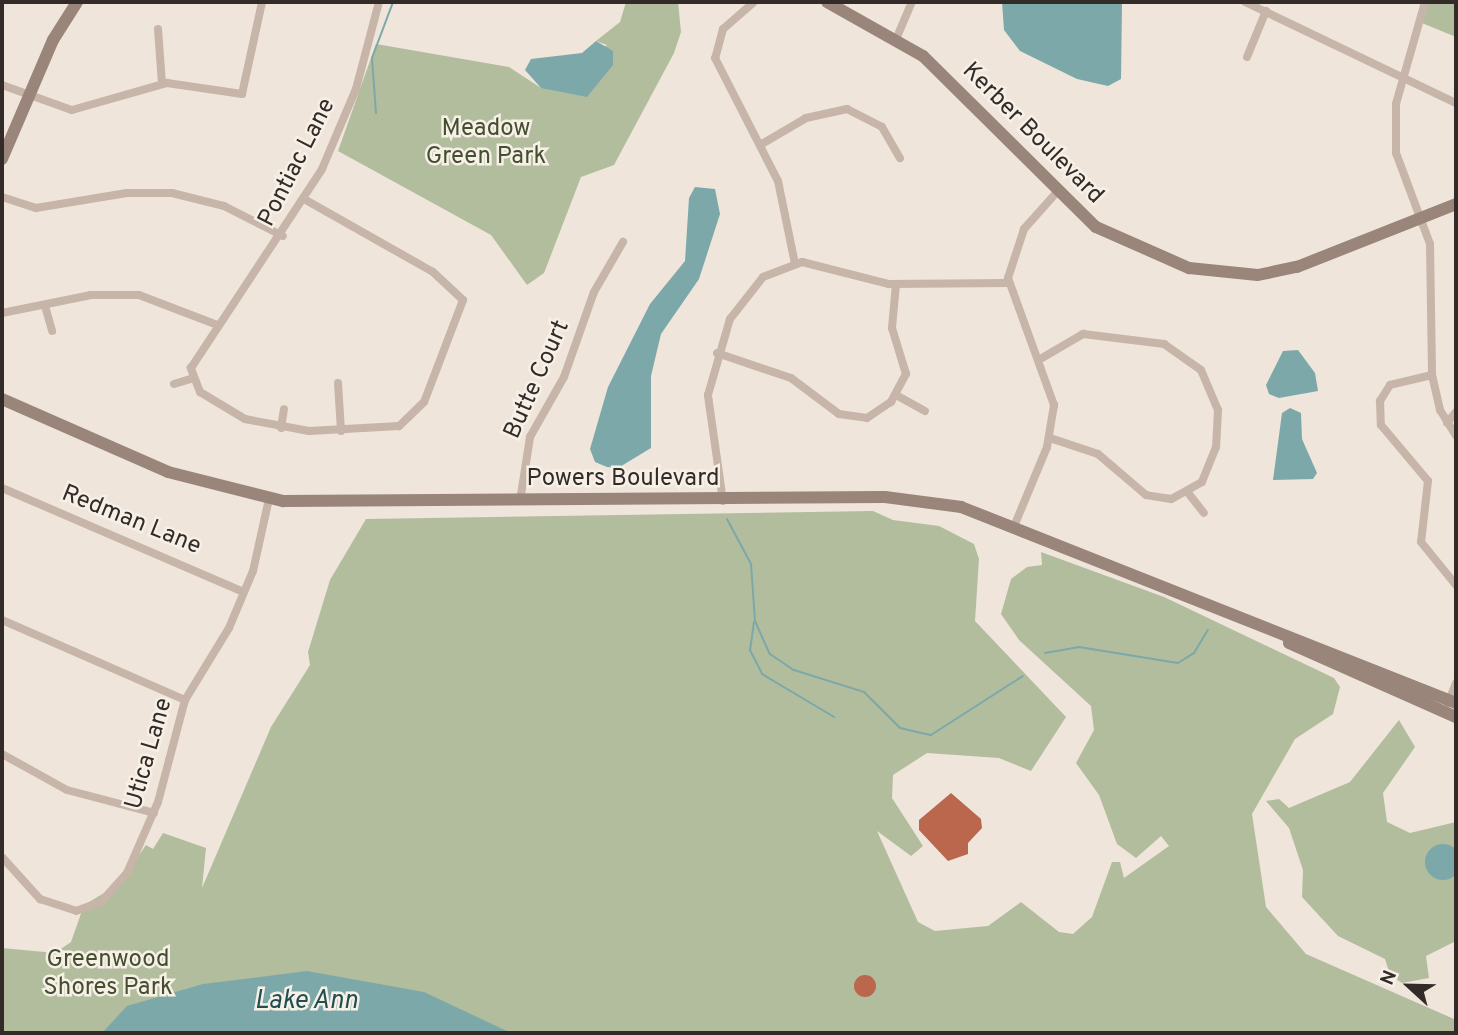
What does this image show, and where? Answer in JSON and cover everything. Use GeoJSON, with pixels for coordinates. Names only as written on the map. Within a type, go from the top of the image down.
{"type":"FeatureCollection","features":[{"type":"Feature","properties":{"kind":"main road"},"geometry":{"type":"LineString","coordinates":[[2,159],[29,97],[77,2]]}},
{"type":"Feature","properties":{"kind":"main road","name":"Kerber Boulevard"},"geometry":{"type":"LineString","coordinates":[[827,2],[897,37],[938,69],[1057,192],[1096,227],[1139,251],[1220,274],[1297,267],[1456,204]]}},
{"type":"Feature","properties":{"kind":"main road","name":"Powers Boulevard"},"geometry":{"type":"LineString","coordinates":[[2,399],[168,472],[270,499],[907,499],[961,506],[1015,524],[1452,708]]}},
{"type":"Feature","properties":{"kind":"street"},"geometry":{"type":"LineString","coordinates":[[2,85],[29,97],[72,110],[162,84],[242,94],[262,2]]}},
{"type":"Feature","properties":{"kind":"street","name":"Pontiac Lane"},"geometry":{"type":"LineString","coordinates":[[217,325],[283,236],[345,121],[379,2]]}},
{"type":"Feature","properties":{"kind":"street"},"geometry":{"type":"LineString","coordinates":[[754,2],[723,29],[715,58],[778,181],[795,264]]}},
{"type":"Feature","properties":{"kind":"street"},"geometry":{"type":"LineString","coordinates":[[897,37],[912,2]]}},
{"type":"Feature","properties":{"kind":"street"},"geometry":{"type":"LineString","coordinates":[[1245,2],[1456,103]]}},
{"type":"Feature","properties":{"kind":"street"},"geometry":{"type":"LineString","coordinates":[[1425,2],[1402,78],[1396,153],[1430,244],[1432,375],[1447,422],[1456,436]]}},
{"type":"Feature","properties":{"kind":"street"},"geometry":{"type":"LineString","coordinates":[[1247,57],[1266,10]]}},
{"type":"Feature","properties":{"kind":"street"},"geometry":{"type":"LineString","coordinates":[[158,29],[162,84]]}},
{"type":"Feature","properties":{"kind":"street"},"geometry":{"type":"LineString","coordinates":[[760,145],[806,118],[847,108],[882,127],[900,158]]}},
{"type":"Feature","properties":{"kind":"street"},"geometry":{"type":"LineString","coordinates":[[1015,524],[1049,438],[1054,405],[1042,358],[1015,311],[1009,283],[1015,246],[1057,192]]}},
{"type":"Feature","properties":{"kind":"street"},"geometry":{"type":"LineString","coordinates":[[2,197],[36,208],[127,193],[172,193],[224,206],[283,236]]}},
{"type":"Feature","properties":{"kind":"street"},"geometry":{"type":"LineString","coordinates":[[2,313],[92,295],[139,295],[217,325],[195,356],[194,378],[217,404],[281,428],[382,430],[410,419],[447,352],[463,300],[433,272],[304,200]]}},
{"type":"Feature","properties":{"kind":"street","name":"Butte Court"},"geometry":{"type":"LineString","coordinates":[[520,501],[530,437],[564,377],[594,292],[623,242]]}},
{"type":"Feature","properties":{"kind":"street"},"geometry":{"type":"LineString","coordinates":[[723,501],[709,426],[717,354],[747,289],[795,264],[896,284],[1009,283]]}},
{"type":"Feature","properties":{"kind":"street"},"geometry":{"type":"LineString","coordinates":[[717,354],[792,378],[853,419],[878,412],[896,395],[906,374],[892,328],[896,284]]}},
{"type":"Feature","properties":{"kind":"street"},"geometry":{"type":"LineString","coordinates":[[46,306],[52,331]]}},
{"type":"Feature","properties":{"kind":"street"},"geometry":{"type":"LineString","coordinates":[[1042,358],[1083,334],[1102,333],[1185,354],[1212,388],[1218,410],[1208,469],[1189,494]]}},
{"type":"Feature","properties":{"kind":"street"},"geometry":{"type":"LineString","coordinates":[[1432,375],[1390,385],[1380,401],[1381,425],[1428,481],[1421,542],[1456,585]]}},
{"type":"Feature","properties":{"kind":"street"},"geometry":{"type":"LineString","coordinates":[[174,384],[194,378]]}},
{"type":"Feature","properties":{"kind":"street"},"geometry":{"type":"LineString","coordinates":[[338,383],[341,431]]}},
{"type":"Feature","properties":{"kind":"street"},"geometry":{"type":"LineString","coordinates":[[896,395],[925,411]]}},
{"type":"Feature","properties":{"kind":"street"},"geometry":{"type":"LineString","coordinates":[[281,428],[284,409]]}},
{"type":"Feature","properties":{"kind":"street"},"geometry":{"type":"LineString","coordinates":[[1447,422],[1456,412]]}},
{"type":"Feature","properties":{"kind":"street"},"geometry":{"type":"LineString","coordinates":[[1049,438],[1098,454],[1146,495],[1189,494]]}},
{"type":"Feature","properties":{"kind":"street","name":"Redman Lane"},"geometry":{"type":"LineString","coordinates":[[2,488],[244,592]]}},
{"type":"Feature","properties":{"kind":"street"},"geometry":{"type":"LineString","coordinates":[[1189,494],[1204,513]]}},
{"type":"Feature","properties":{"kind":"street","name":"Utica Lane"},"geometry":{"type":"LineString","coordinates":[[2,857],[40,899],[76,911],[112,892],[154,813],[185,700],[244,592],[267,528],[270,499]]}},
{"type":"Feature","properties":{"kind":"street"},"geometry":{"type":"LineString","coordinates":[[2,621],[185,700]]}},
{"type":"Feature","properties":{"kind":"street"},"geometry":{"type":"LineString","coordinates":[[1452,708],[1456,683]]}},
{"type":"Feature","properties":{"kind":"street"},"geometry":{"type":"LineString","coordinates":[[2,754],[67,790],[154,813]]}},
{"type":"Feature","properties":{"kind":"green space","name":"Meadow Green Park"},"geometry":{"type":"Polygon","coordinates":[[[626,2],[678,2],[681,32],[674,53],[614,165],[581,177],[544,273],[527,285],[491,235],[338,151],[376,44],[509,67],[541,88],[607,45],[596,41],[620,22],[626,2]]]}},
{"type":"Feature","properties":{"kind":"green space"},"geometry":{"type":"Polygon","coordinates":[[[1425,2],[1456,2],[1456,37],[1417,21],[1425,2]]]}},
{"type":"Feature","properties":{"kind":"green space","name":"Greenwood Shores Park"},"geometry":{"type":"Polygon","coordinates":[[[873,511],[893,520],[939,526],[974,544],[979,559],[975,621],[1066,717],[1031,771],[999,758],[927,753],[893,775],[892,798],[923,846],[911,856],[877,831],[918,922],[935,931],[988,926],[1021,902],[1059,932],[1073,934],[1092,917],[1112,862],[1120,862],[1124,878],[1169,846],[1161,836],[1136,858],[1117,844],[1099,795],[1076,763],[1094,730],[1091,706],[1019,640],[1001,614],[1011,579],[1027,567],[1042,565],[1041,552],[1164,597],[1334,678],[1340,687],[1333,714],[1295,739],[1252,814],[1266,907],[1306,954],[1454,1019],[1456,1011],[1456,1033],[2,1033],[2,948],[55,953],[71,942],[84,905],[119,884],[146,845],[153,849],[163,833],[206,848],[202,888],[271,727],[310,665],[308,652],[330,580],[366,519],[873,511]]]}},
{"type":"Feature","properties":{"kind":"green space"},"geometry":{"type":"Polygon","coordinates":[[[1399,720],[1415,747],[1383,793],[1387,822],[1410,833],[1456,822],[1456,941],[1426,956],[1429,978],[1402,983],[1390,975],[1385,959],[1338,936],[1302,897],[1303,870],[1289,828],[1266,801],[1279,799],[1289,808],[1350,782],[1399,720]]]}},
{"type":"Feature","properties":{"kind":"water"},"geometry":{"type":"Polygon","coordinates":[[[1002,2],[1122,2],[1121,79],[1108,86],[1077,79],[1020,51],[1004,30],[1002,2]]]}},
{"type":"Feature","properties":{"kind":"water"},"geometry":{"type":"Polygon","coordinates":[[[596,41],[613,51],[613,65],[587,97],[541,88],[525,70],[531,59],[582,53],[596,41]]]}},
{"type":"Feature","properties":{"kind":"water"},"geometry":{"type":"Polygon","coordinates":[[[695,187],[715,189],[720,214],[699,279],[661,334],[651,376],[651,448],[618,468],[607,467],[595,462],[590,449],[608,387],[650,304],[685,261],[689,198],[695,187]]]}},
{"type":"Feature","properties":{"kind":"water"},"geometry":{"type":"Polygon","coordinates":[[[1298,350],[1315,373],[1318,391],[1279,398],[1269,394],[1266,385],[1283,351],[1298,350]]]}},
{"type":"Feature","properties":{"kind":"water"},"geometry":{"type":"Polygon","coordinates":[[[1290,408],[1301,413],[1302,439],[1317,473],[1313,479],[1273,480],[1282,413],[1290,408]]]}},
{"type":"Feature","properties":{"kind":"water"},"geometry":{"type":"Polygon","coordinates":[[[1443,844],[1455,850],[1461,862],[1455,874],[1443,880],[1431,874],[1425,862],[1431,850],[1443,844]]]}},
{"type":"Feature","properties":{"kind":"water","name":"Lake Ann"},"geometry":{"type":"Polygon","coordinates":[[[307,971],[424,992],[511,1033],[102,1033],[127,1006],[203,984],[307,971]]]}},
{"type":"Feature","properties":{"kind":"building"},"geometry":{"type":"Polygon","coordinates":[[[951,793],[981,819],[982,828],[968,843],[968,854],[948,861],[919,830],[919,820],[951,793]]]}},
{"type":"Feature","properties":{"kind":"building"},"geometry":{"type":"Polygon","coordinates":[[[865,975],[873,978],[876,986],[873,994],[865,997],[857,994],[854,986],[857,978],[865,975]]]}},
{"type":"Feature","properties":{"kind":"waterway"},"geometry":{"type":"LineString","coordinates":[[376,113],[372,58],[393,2]]}},
{"type":"Feature","properties":{"kind":"waterway"},"geometry":{"type":"LineString","coordinates":[[727,519],[751,564],[755,621],[770,654],[794,670],[864,692],[900,728],[931,735],[1023,676]]}},
{"type":"Feature","properties":{"kind":"waterway"},"geometry":{"type":"LineString","coordinates":[[754,622],[750,650],[762,674],[834,717]]}},
{"type":"Feature","properties":{"kind":"waterway"},"geometry":{"type":"LineString","coordinates":[[1045,653],[1079,647],[1178,663],[1194,653],[1208,630]]}}]}
